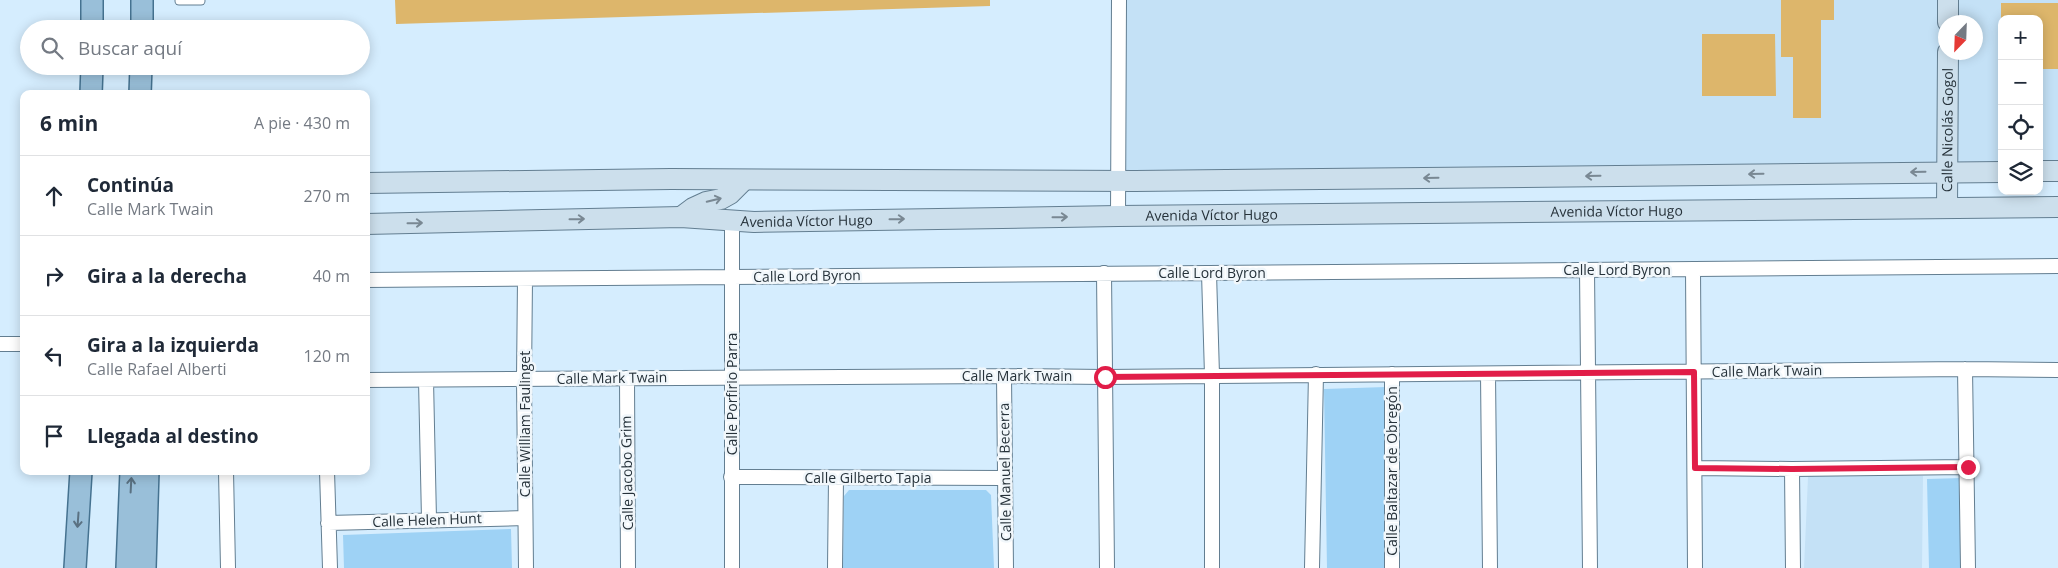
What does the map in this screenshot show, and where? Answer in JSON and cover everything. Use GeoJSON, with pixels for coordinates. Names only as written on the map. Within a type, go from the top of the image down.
{"type":"FeatureCollection","features":[{"type":"Feature","properties":{"kind":"main road"},"geometry":{"type":"LineString","coordinates":[[92,0],[92,20]]}},
{"type":"Feature","properties":{"kind":"main road"},"geometry":{"type":"LineString","coordinates":[[142,0],[142,20]]}},
{"type":"Feature","properties":{"kind":"main road"},"geometry":{"type":"LineString","coordinates":[[91,90],[92,75]]}},
{"type":"Feature","properties":{"kind":"main road"},"geometry":{"type":"LineString","coordinates":[[140,90],[141,75]]}},
{"type":"Feature","properties":{"kind":"main road"},"geometry":{"type":"LineString","coordinates":[[75,568],[81,475]]}},
{"type":"Feature","properties":{"kind":"main road"},"geometry":{"type":"LineString","coordinates":[[127,568],[131,475]]}},
{"type":"Feature","properties":{"kind":"main road"},"geometry":{"type":"LineString","coordinates":[[145,568],[148,475]]}},
{"type":"Feature","properties":{"kind":"street"},"geometry":{"type":"LineString","coordinates":[[1118,216],[1119,0]]}},
{"type":"Feature","properties":{"kind":"street"},"geometry":{"type":"LineString","coordinates":[[1948,0],[1948,15]]}},
{"type":"Feature","properties":{"kind":"street","name":"Calle Nicolás Gogol"},"geometry":{"type":"LineString","coordinates":[[1947,208],[1948,60]]}},
{"type":"Feature","properties":{"kind":"street"},"geometry":{"type":"LineString","coordinates":[[2043,171],[2058,171]]}},
{"type":"Feature","properties":{"kind":"street"},"geometry":{"type":"LineString","coordinates":[[370,183],[744,180],[1135,181],[1998,172]]}},
{"type":"Feature","properties":{"kind":"street"},"geometry":{"type":"LineString","coordinates":[[681,217],[693,208],[730,194],[744,180]]}},
{"type":"Feature","properties":{"kind":"street","name":"Avenida Víctor Hugo"},"geometry":{"type":"LineString","coordinates":[[370,224],[681,217],[732,221],[2058,207]]}},
{"type":"Feature","properties":{"kind":"street","name":"Calle Porfirio Parra"},"geometry":{"type":"LineString","coordinates":[[732,221],[732,568]]}},
{"type":"Feature","properties":{"kind":"street","name":"Calle Lord Byron"},"geometry":{"type":"LineString","coordinates":[[370,280],[2058,266]]}},
{"type":"Feature","properties":{"kind":"street"},"geometry":{"type":"LineString","coordinates":[[1694,269],[1695,568]]}},
{"type":"Feature","properties":{"kind":"street"},"geometry":{"type":"LineString","coordinates":[[1586,270],[1590,568]]}},
{"type":"Feature","properties":{"kind":"street"},"geometry":{"type":"LineString","coordinates":[[1104,273],[1107,568]]}},
{"type":"Feature","properties":{"kind":"street"},"geometry":{"type":"LineString","coordinates":[[1209,273],[1212,375],[1212,568]]}},
{"type":"Feature","properties":{"kind":"street","name":"Calle William Faulinget"},"geometry":{"type":"LineString","coordinates":[[525,279],[526,568]]}},
{"type":"Feature","properties":{"kind":"street"},"geometry":{"type":"LineString","coordinates":[[0,344],[20,344]]}},
{"type":"Feature","properties":{"kind":"street"},"geometry":{"type":"LineString","coordinates":[[1965,369],[1968,467],[1968,568]]}},
{"type":"Feature","properties":{"kind":"street","name":"Calle Mark Twain"},"geometry":{"type":"LineString","coordinates":[[370,380],[1105,377],[1965,369],[2058,370]]}},
{"type":"Feature","properties":{"kind":"street"},"geometry":{"type":"LineString","coordinates":[[1312,568],[1316,374]]}},
{"type":"Feature","properties":{"kind":"street","name":"Calle Baltazar de Obregón"},"geometry":{"type":"LineString","coordinates":[[1392,374],[1392,568]]}},
{"type":"Feature","properties":{"kind":"street"},"geometry":{"type":"LineString","coordinates":[[1488,374],[1490,568]]}},
{"type":"Feature","properties":{"kind":"street","name":"Calle Manuel Becerra"},"geometry":{"type":"LineString","coordinates":[[1004,376],[1006,568]]}},
{"type":"Feature","properties":{"kind":"street","name":"Calle Jacobo Grim"},"geometry":{"type":"LineString","coordinates":[[627,378],[628,568]]}},
{"type":"Feature","properties":{"kind":"street"},"geometry":{"type":"LineString","coordinates":[[426,380],[429,520]]}},
{"type":"Feature","properties":{"kind":"street"},"geometry":{"type":"LineString","coordinates":[[1695,468],[1968,467]]}},
{"type":"Feature","properties":{"kind":"street"},"geometry":{"type":"LineString","coordinates":[[1792,469],[1792,568]]}},
{"type":"Feature","properties":{"kind":"street"},"geometry":{"type":"LineString","coordinates":[[226,475],[228,568]]}},
{"type":"Feature","properties":{"kind":"street"},"geometry":{"type":"LineString","coordinates":[[327,475],[330,568]]}},
{"type":"Feature","properties":{"kind":"street","name":"Calle Gilberto Tapia"},"geometry":{"type":"LineString","coordinates":[[731,477],[836,479],[1004,478]]}},
{"type":"Feature","properties":{"kind":"street"},"geometry":{"type":"LineString","coordinates":[[835,568],[836,479]]}},
{"type":"Feature","properties":{"kind":"street","name":"Calle Helen Hunt"},"geometry":{"type":"LineString","coordinates":[[328,523],[525,518]]}},
{"type":"Feature","properties":{"kind":"lane"},"geometry":{"type":"LineString","coordinates":[[179,1],[201,1]]}},
{"type":"Feature","properties":{"kind":"shaded area"},"geometry":{"type":"Polygon","coordinates":[[[1125,0],[2058,0],[2058,170],[2043,170],[2043,15],[1998,15],[1998,171],[1125,184],[1125,0]]]}},
{"type":"Feature","properties":{"kind":"shaded area"},"geometry":{"type":"Polygon","coordinates":[[[1386,387],[1387,568],[1327,568],[1324,389],[1386,387]]]}},
{"type":"Feature","properties":{"kind":"shaded area"},"geometry":{"type":"Polygon","coordinates":[[[1812,474],[1923,476],[1922,568],[1804,568],[1808,477],[1812,474]]]}},
{"type":"Feature","properties":{"kind":"shaded area"},"geometry":{"type":"Polygon","coordinates":[[[1962,478],[1963,568],[1929,568],[1927,479],[1962,478]]]}},
{"type":"Feature","properties":{"kind":"shaded area"},"geometry":{"type":"Polygon","coordinates":[[[849,490],[986,490],[991,495],[994,568],[843,568],[844,496],[849,490]]]}},
{"type":"Feature","properties":{"kind":"shaded area"},"geometry":{"type":"Polygon","coordinates":[[[511,529],[512,568],[344,568],[343,535],[511,529]]]}},
{"type":"Feature","properties":{"kind":"building"},"geometry":{"type":"Polygon","coordinates":[[[395,0],[990,0],[990,6],[396,24],[395,0]]]}},
{"type":"Feature","properties":{"kind":"building"},"geometry":{"type":"Polygon","coordinates":[[[1781,0],[1834,0],[1834,20],[1821,20],[1821,118],[1793,118],[1793,57],[1781,57],[1781,0]]]}},
{"type":"Feature","properties":{"kind":"building"},"geometry":{"type":"Polygon","coordinates":[[[2001,3],[2058,3],[2058,69],[2043,69],[2043,15],[2001,15],[2001,3]]]}},
{"type":"Feature","properties":{"kind":"building"},"geometry":{"type":"Polygon","coordinates":[[[1702,34],[1775,34],[1776,96],[1702,96],[1702,34]]]}},
{"type":"Feature","properties":{"kind":"route"},"geometry":{"type":"LineString","coordinates":[[1105,377],[1694,372],[1695,468],[1968,467]]}}]}
